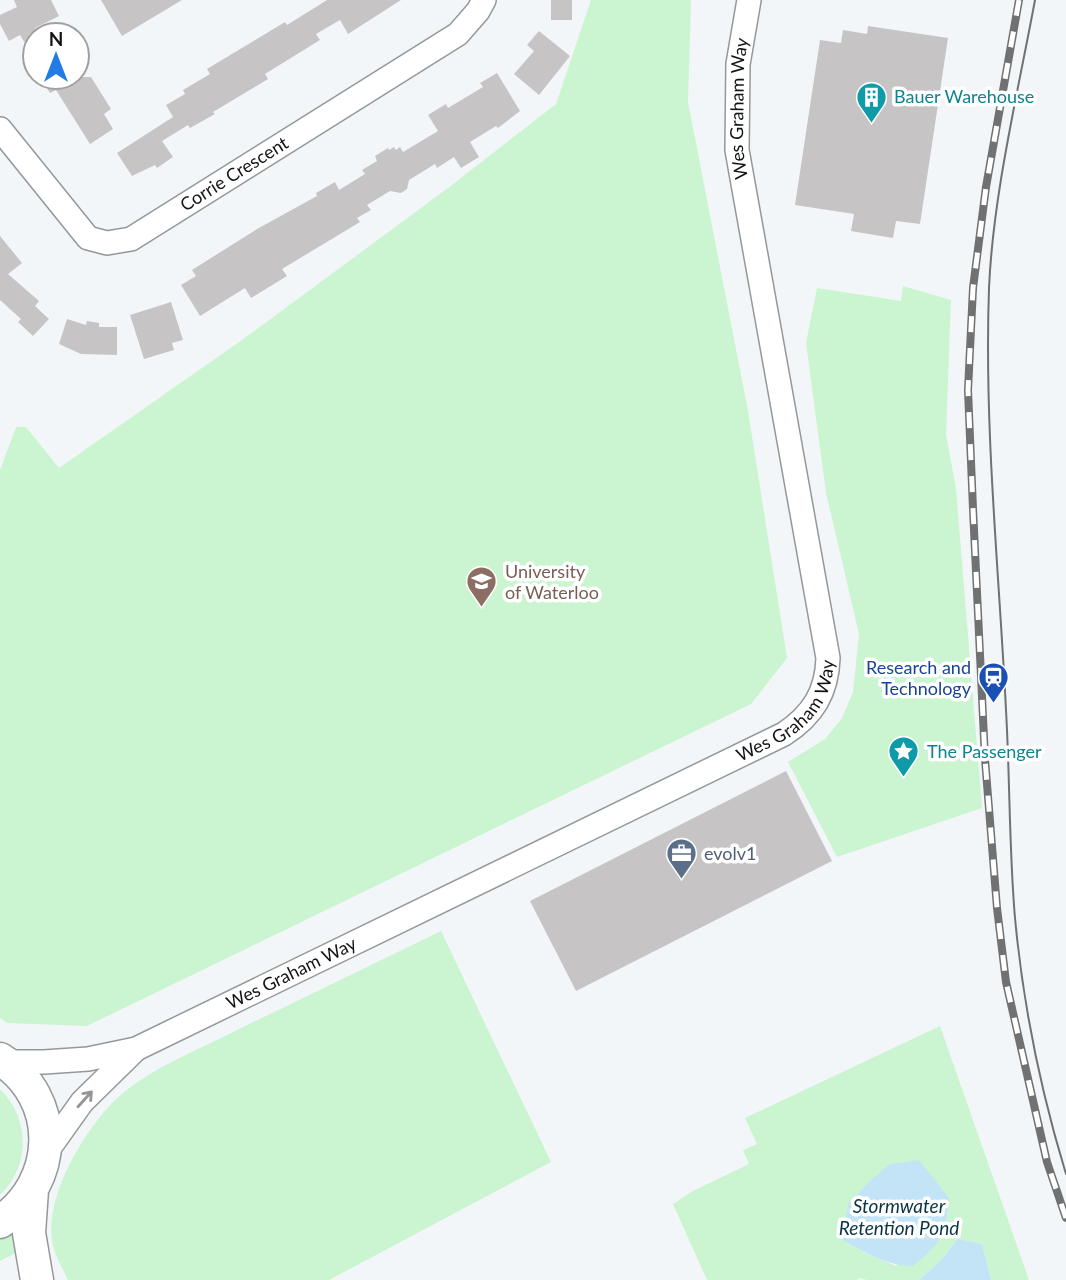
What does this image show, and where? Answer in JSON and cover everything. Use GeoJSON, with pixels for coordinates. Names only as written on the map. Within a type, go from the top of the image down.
{"type":"FeatureCollection","features":[{"type":"Feature","properties":{"kind":"street","name":"Corrie Crescent"},"geometry":{"type":"LineString","coordinates":[[0,129],[88,238],[107,243],[131,239],[458,34],[484,0]]}},
{"type":"Feature","properties":{"kind":"street","name":"Wes Graham Way"},"geometry":{"type":"LineString","coordinates":[[2,1060],[44,1062],[88,1059],[136,1049],[784,734],[800,723],[816,706],[826,681],[828,658],[737,150],[738,64],[748,0]]}},
{"type":"Feature","properties":{"kind":"street","name":"Wes Graham Way"},"geometry":{"type":"LineString","coordinates":[[45,1154],[77,1108],[136,1049]]}},
{"type":"Feature","properties":{"kind":"street"},"geometry":{"type":"LineString","coordinates":[[0,1222],[20,1206],[32,1190],[45,1154],[45,1125],[40,1106],[19,1074],[2,1060]]}},
{"type":"Feature","properties":{"kind":"street"},"geometry":{"type":"LineString","coordinates":[[32,1190],[30,1253],[37,1280]]}},
{"type":"Feature","properties":{"kind":"green space"},"geometry":{"type":"Polygon","coordinates":[[[591,0],[691,0],[688,102],[748,411],[787,658],[751,704],[87,1026],[7,1023],[0,1018],[0,470],[16,427],[26,427],[59,468],[249,335],[448,188],[556,104],[591,0]]]}},
{"type":"Feature","properties":{"kind":"green space"},"geometry":{"type":"Polygon","coordinates":[[[903,286],[951,300],[946,435],[956,488],[982,808],[837,857],[788,762],[825,739],[842,718],[853,692],[859,634],[826,493],[806,343],[817,288],[901,301],[903,286]]]}},
{"type":"Feature","properties":{"kind":"green space"},"geometry":{"type":"Polygon","coordinates":[[[441,931],[551,1162],[329,1280],[68,1280],[53,1246],[51,1227],[54,1205],[71,1162],[110,1105],[124,1092],[176,1060],[441,931]]]}},
{"type":"Feature","properties":{"kind":"green space"},"geometry":{"type":"Polygon","coordinates":[[[940,1026],[1029,1280],[991,1280],[982,1244],[958,1239],[941,1260],[919,1280],[707,1280],[673,1204],[693,1191],[749,1164],[743,1150],[757,1144],[745,1118],[940,1026]],[[934,1181],[842,1240],[896,1266],[949,1198],[934,1181]]]}},
{"type":"Feature","properties":{"kind":"green space"},"geometry":{"type":"Polygon","coordinates":[[[0,1089],[17,1114],[23,1142],[17,1170],[0,1195],[0,1089]]]}},
{"type":"Feature","properties":{"kind":"green space"},"geometry":{"type":"Polygon","coordinates":[[[17,1226],[18,1252],[0,1261],[0,1238],[17,1226]]]}},
{"type":"Feature","properties":{"kind":"water","name":"Stormwater Retention Pond"},"geometry":{"type":"Polygon","coordinates":[[[919,1160],[949,1198],[944,1230],[937,1244],[913,1266],[876,1258],[842,1240],[848,1204],[869,1182],[890,1164],[919,1160]]]}},
{"type":"Feature","properties":{"kind":"water","name":"Stormwater Retention Pond"},"geometry":{"type":"Polygon","coordinates":[[[958,1239],[982,1244],[991,1280],[919,1280],[941,1260],[958,1239]]]}},
{"type":"Feature","properties":{"kind":"building"},"geometry":{"type":"Polygon","coordinates":[[[14,0],[51,0],[59,16],[49,21],[21,21],[21,37],[9,41],[0,24],[0,15],[17,7],[14,0]]]}},
{"type":"Feature","properties":{"kind":"building"},"geometry":{"type":"Polygon","coordinates":[[[101,0],[182,0],[122,36],[101,0]]]}},
{"type":"Feature","properties":{"kind":"building"},"geometry":{"type":"Polygon","coordinates":[[[327,0],[401,0],[348,34],[340,20],[316,34],[320,40],[265,74],[268,79],[213,112],[215,114],[190,128],[188,125],[162,141],[173,157],[157,168],[155,165],[132,176],[117,153],[173,117],[166,105],[185,94],[183,90],[210,74],[207,69],[327,0]]]}},
{"type":"Feature","properties":{"kind":"building"},"geometry":{"type":"Polygon","coordinates":[[[551,0],[572,0],[572,20],[551,20],[551,0]]]}},
{"type":"Feature","properties":{"kind":"building","name":"Bauer Warehouse"},"geometry":{"type":"Polygon","coordinates":[[[868,26],[948,38],[920,224],[896,221],[893,238],[851,231],[854,214],[795,205],[820,40],[841,43],[843,30],[867,34],[868,26]]]}},
{"type":"Feature","properties":{"kind":"building"},"geometry":{"type":"Polygon","coordinates":[[[539,31],[570,56],[539,95],[514,74],[534,51],[527,45],[539,31]]]}},
{"type":"Feature","properties":{"kind":"building"},"geometry":{"type":"Polygon","coordinates":[[[497,73],[520,111],[498,128],[496,126],[470,142],[479,157],[461,168],[454,157],[437,168],[435,164],[409,180],[407,189],[401,193],[390,191],[367,205],[371,210],[357,218],[360,222],[282,269],[287,276],[251,298],[245,288],[200,316],[181,285],[196,276],[192,270],[257,229],[317,196],[316,193],[335,182],[339,190],[365,174],[362,170],[377,161],[375,156],[388,148],[389,150],[394,147],[396,150],[400,147],[403,152],[438,131],[428,115],[446,104],[448,108],[483,87],[480,83],[497,73]]]}},
{"type":"Feature","properties":{"kind":"building"},"geometry":{"type":"Polygon","coordinates":[[[91,77],[111,109],[104,114],[113,129],[90,144],[57,91],[91,91],[91,77]]]}},
{"type":"Feature","properties":{"kind":"building"},"geometry":{"type":"Polygon","coordinates":[[[0,236],[22,263],[8,274],[39,301],[35,306],[49,319],[33,336],[18,322],[21,319],[0,300],[0,236]]]}},
{"type":"Feature","properties":{"kind":"building"},"geometry":{"type":"Polygon","coordinates":[[[171,302],[183,340],[172,343],[174,350],[144,359],[130,315],[171,302]]]}},
{"type":"Feature","properties":{"kind":"building"},"geometry":{"type":"Polygon","coordinates":[[[67,319],[86,325],[87,321],[99,323],[99,327],[117,327],[117,355],[81,354],[59,344],[67,319]]]}},
{"type":"Feature","properties":{"kind":"building","name":"evolv1"},"geometry":{"type":"Polygon","coordinates":[[[786,771],[832,861],[576,991],[530,901],[786,771]]]}},
{"type":"Feature","properties":{"kind":"tram line"},"geometry":{"type":"LineString","coordinates":[[1035,0],[995,217],[989,288],[989,394],[1015,918],[1034,1048],[1066,1174]]}},
{"type":"Feature","properties":{"kind":"tram line"},"geometry":{"type":"LineString","coordinates":[[973,509],[989,786]]}},
{"type":"Feature","properties":{"kind":"railway"},"geometry":{"type":"LineString","coordinates":[[1019,0],[986,187],[973,288],[968,390],[985,759],[997,908],[1006,982],[1047,1162],[1066,1218]]}},
{"type":"Feature","properties":{"kind":"place","name":"Bauer Warehouse"},"geometry":{"type":"Point","coordinates":[871,124]}},
{"type":"Feature","properties":{"kind":"place","name":"University of Waterloo"},"geometry":{"type":"Point","coordinates":[482,609]}},
{"type":"Feature","properties":{"kind":"place","name":"Research and Technology"},"geometry":{"type":"Point","coordinates":[994,705]}},
{"type":"Feature","properties":{"kind":"place","name":"The Passenger"},"geometry":{"type":"Point","coordinates":[904,779]}},
{"type":"Feature","properties":{"kind":"place","name":"evolv1"},"geometry":{"type":"Point","coordinates":[681,881]}}]}
